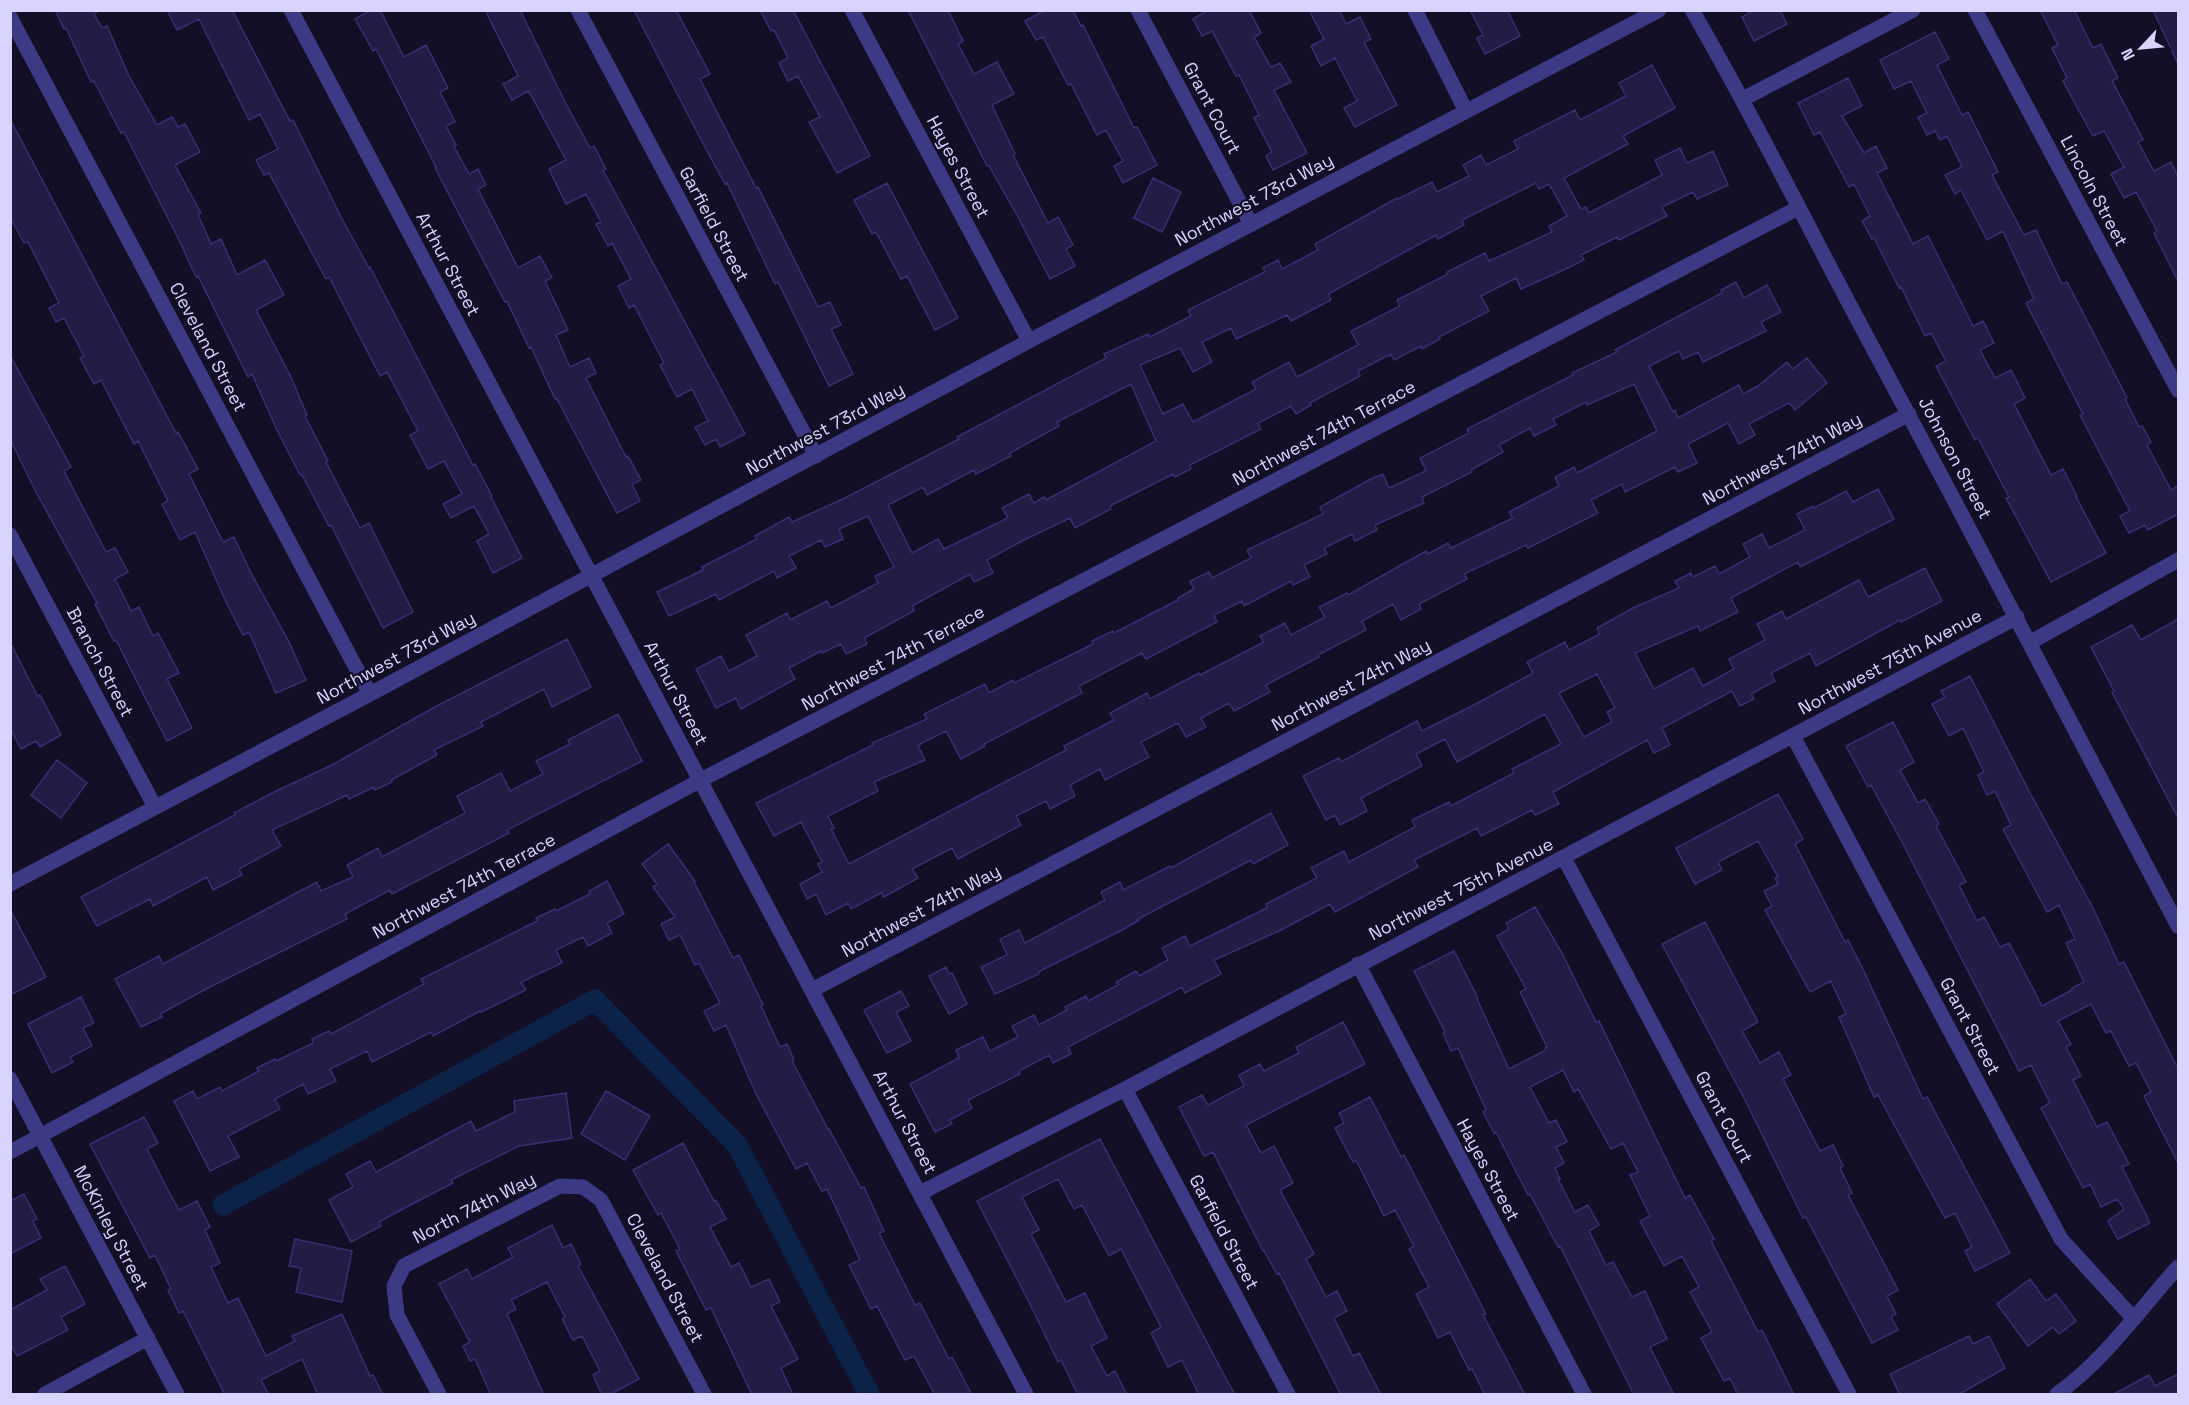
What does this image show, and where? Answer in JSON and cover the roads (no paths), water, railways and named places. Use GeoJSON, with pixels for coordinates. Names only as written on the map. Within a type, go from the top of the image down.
{"type":"FeatureCollection","features":[{"type":"Feature","properties":{"kind":"street","name":"Arthur Street"},"geometry":{"type":"LineString","coordinates":[[291,10],[1026,1395]]}},
{"type":"Feature","properties":{"kind":"street","name":"Garfield Street"},"geometry":{"type":"LineString","coordinates":[[578,10],[816,456]]}},
{"type":"Feature","properties":{"kind":"street","name":"Hayes Street"},"geometry":{"type":"LineString","coordinates":[[852,10],[1029,341]]}},
{"type":"Feature","properties":{"kind":"street","name":"Grant Court"},"geometry":{"type":"LineString","coordinates":[[1138,10],[1251,224]]}},
{"type":"Feature","properties":{"kind":"street"},"geometry":{"type":"LineString","coordinates":[[1415,10],[1466,111]]}},
{"type":"Feature","properties":{"kind":"street","name":"Northwest 73rd Way"},"geometry":{"type":"LineString","coordinates":[[10,884],[1029,341],[1659,10]]}},
{"type":"Feature","properties":{"kind":"street","name":"Johnson Street"},"geometry":{"type":"LineString","coordinates":[[1692,10],[1743,99],[1798,208],[2018,617],[2178,926]]}},
{"type":"Feature","properties":{"kind":"street"},"geometry":{"type":"LineString","coordinates":[[1743,99],[1913,10]]}},
{"type":"Feature","properties":{"kind":"street","name":"Lincoln Street"},"geometry":{"type":"LineString","coordinates":[[1976,10],[2178,390]]}},
{"type":"Feature","properties":{"kind":"street","name":"Cleveland Street"},"geometry":{"type":"LineString","coordinates":[[10,17],[370,694]]}},
{"type":"Feature","properties":{"kind":"street","name":"Northwest 74th Terrace"},"geometry":{"type":"LineString","coordinates":[[10,1152],[701,780],[1798,208]]}},
{"type":"Feature","properties":{"kind":"street","name":"Northwest 74th Way"},"geometry":{"type":"LineString","coordinates":[[812,990],[1909,414]]}},
{"type":"Feature","properties":{"kind":"street","name":"Branch Street"},"geometry":{"type":"LineString","coordinates":[[10,535],[155,807]]}},
{"type":"Feature","properties":{"kind":"street"},"geometry":{"type":"LineString","coordinates":[[2031,642],[2178,560]]}},
{"type":"Feature","properties":{"kind":"street","name":"Northwest 75th Avenue"},"geometry":{"type":"LineString","coordinates":[[920,1193],[1125,1089],[2018,617]]}},
{"type":"Feature","properties":{"kind":"street","name":"Grant Street"},"geometry":{"type":"LineString","coordinates":[[1793,736],[2061,1239],[2134,1319]]}},
{"type":"Feature","properties":{"kind":"street","name":"Grant Court"},"geometry":{"type":"LineString","coordinates":[[1564,858],[1849,1395]]}},
{"type":"Feature","properties":{"kind":"street","name":"Hayes Street"},"geometry":{"type":"LineString","coordinates":[[1358,964],[1584,1395]]}},
{"type":"Feature","properties":{"kind":"street","name":"McKinley Street"},"geometry":{"type":"LineString","coordinates":[[10,1079],[177,1395]]}},
{"type":"Feature","properties":{"kind":"street","name":"Garfield Street"},"geometry":{"type":"LineString","coordinates":[[1125,1089],[1288,1395]]}},
{"type":"Feature","properties":{"kind":"street","name":"North 74th Way"},"geometry":{"type":"LineString","coordinates":[[439,1395],[397,1315],[394,1286],[404,1266],[560,1186],[584,1187]]}},
{"type":"Feature","properties":{"kind":"street","name":"Cleveland Street"},"geometry":{"type":"LineString","coordinates":[[584,1187],[601,1200],[704,1395]]}},
{"type":"Feature","properties":{"kind":"street"},"geometry":{"type":"LineString","coordinates":[[2057,1395],[2087,1370],[2178,1267]]}},
{"type":"Feature","properties":{"kind":"street"},"geometry":{"type":"LineString","coordinates":[[45,1395],[148,1338]]}},
{"type":"Feature","properties":{"kind":"waterway"},"geometry":{"type":"LineString","coordinates":[[223,1205],[595,1000],[737,1145],[869,1394]]}}]}
